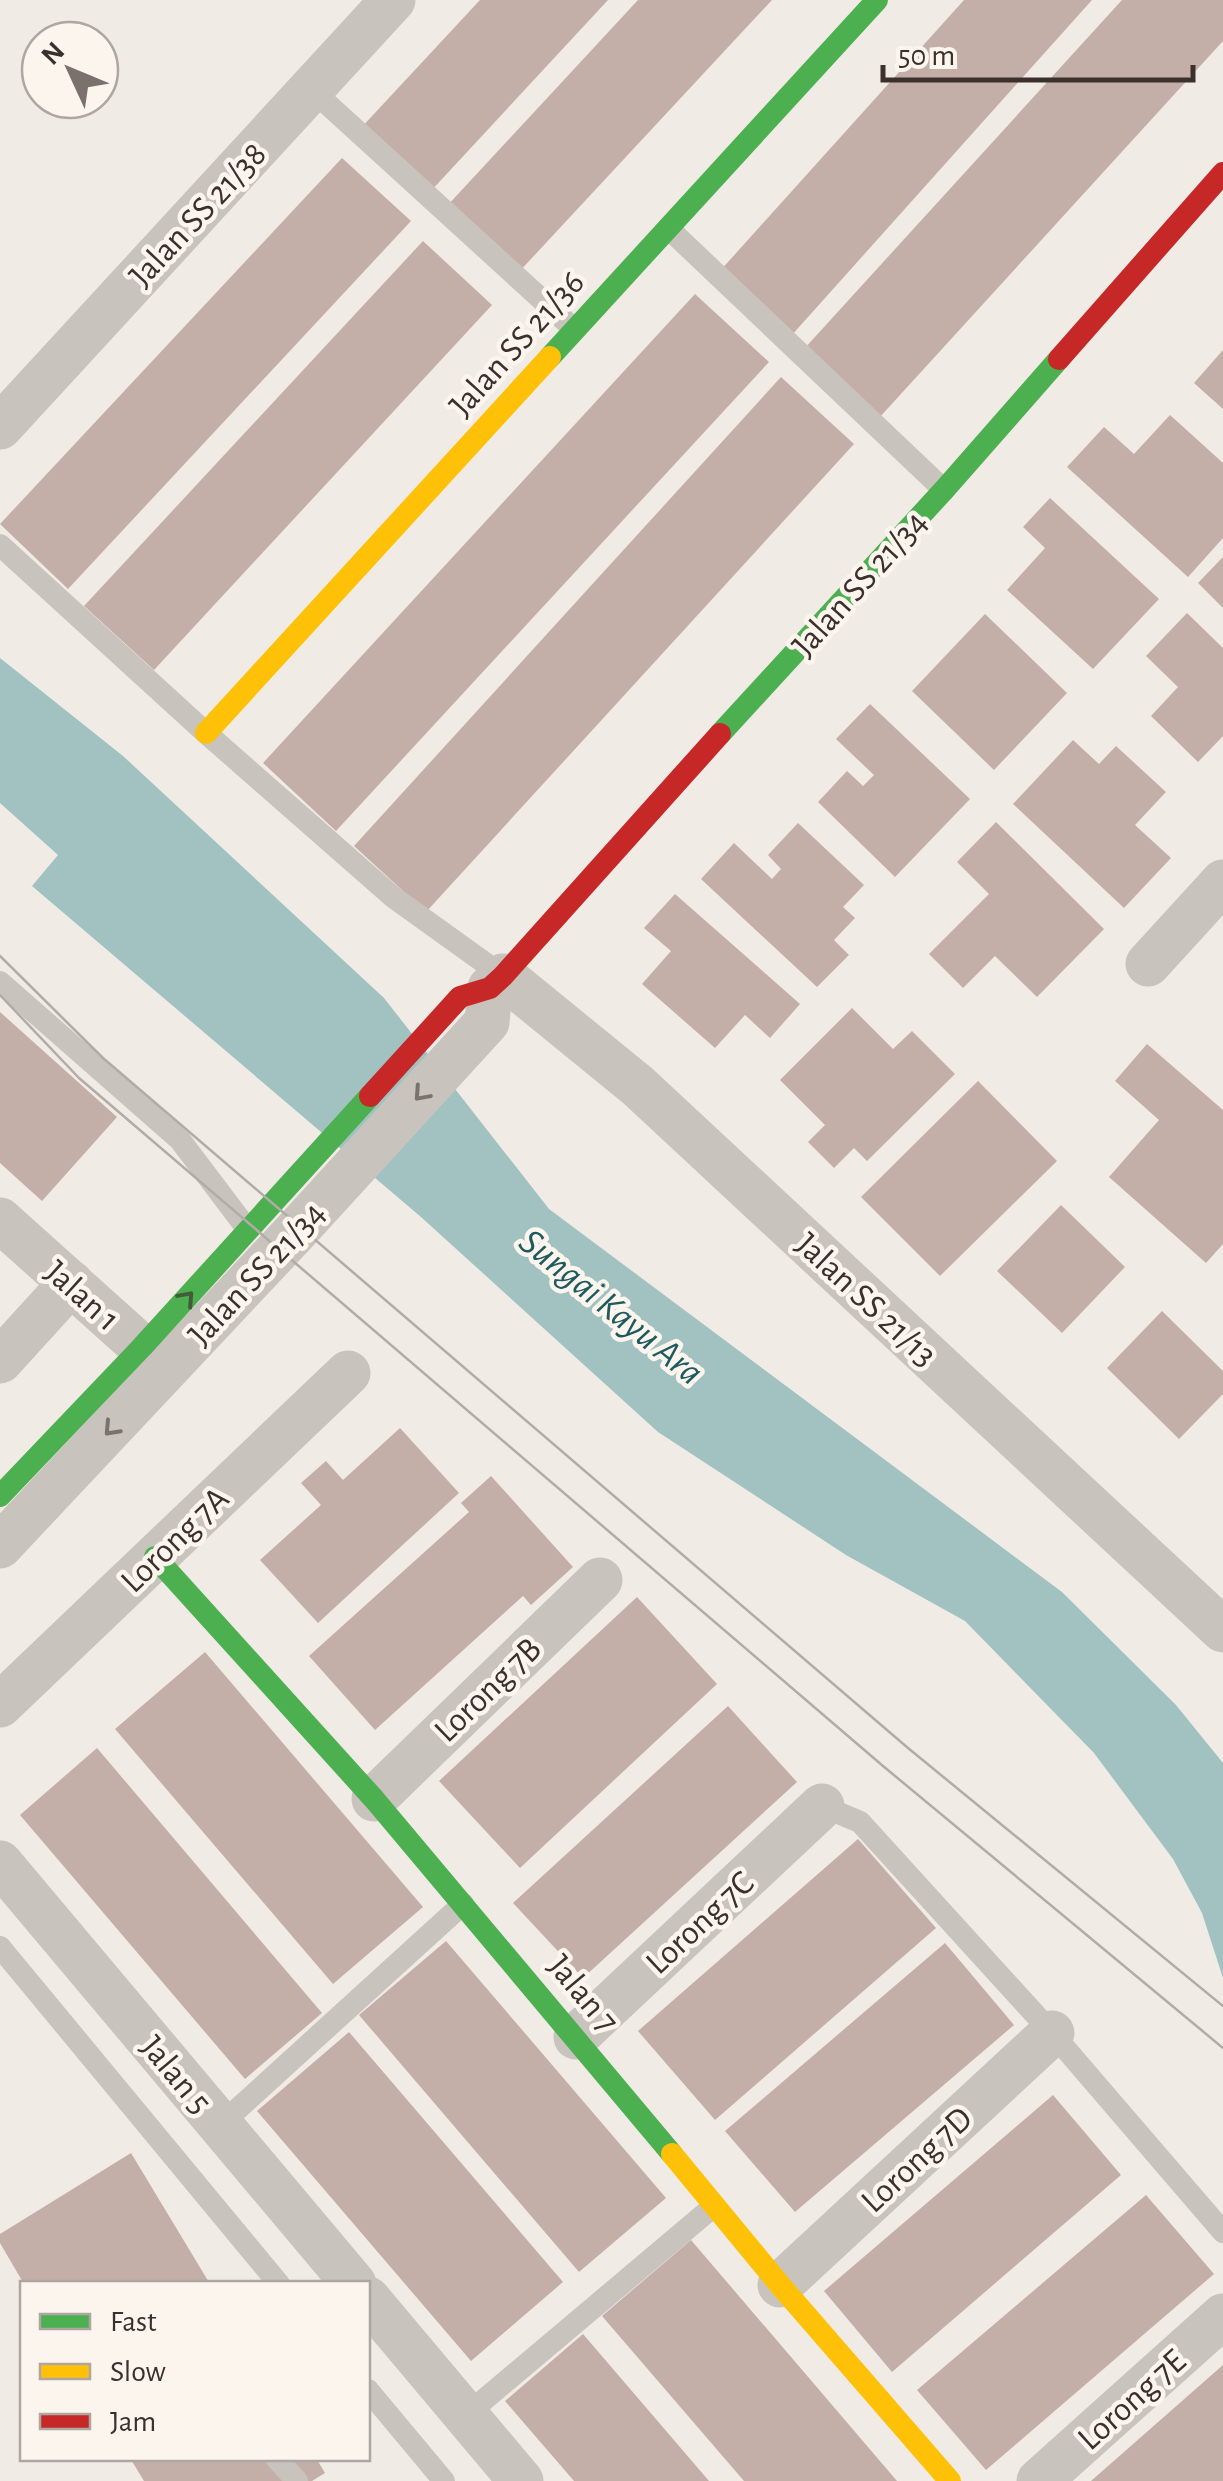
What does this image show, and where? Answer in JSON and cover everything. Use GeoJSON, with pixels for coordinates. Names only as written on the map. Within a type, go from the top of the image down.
{"type":"FeatureCollection","features":[{"type":"Feature","properties":{"kind":"street","name":"Jalan SS 21/38"},"geometry":{"type":"LineString","coordinates":[[0,427],[393,0]]}},
{"type":"Feature","properties":{"kind":"street","name":"Jalan SS 21/36"},"geometry":{"type":"LineString","coordinates":[[206,733],[877,0]]}},
{"type":"Feature","properties":{"kind":"street","name":"Jalan SS 21/34"},"geometry":{"type":"LineString","coordinates":[[0,1546],[155,1358],[944,490],[1223,173]]}},
{"type":"Feature","properties":{"kind":"street"},"geometry":{"type":"LineString","coordinates":[[1148,964],[1223,882]]}},
{"type":"Feature","properties":{"kind":"street","name":"Jalan SS 21/13"},"geometry":{"type":"LineString","coordinates":[[485,996],[638,1086],[1223,1630]]}},
{"type":"Feature","properties":{"kind":"street","name":"Jalan SS 21/34"},"geometry":{"type":"LineString","coordinates":[[0,1496],[155,1358],[248,1230],[285,1216]]}},
{"type":"Feature","properties":{"kind":"street","name":"Jalan 1"},"geometry":{"type":"LineString","coordinates":[[0,1220],[155,1358]]}},
{"type":"Feature","properties":{"kind":"street"},"geometry":{"type":"LineString","coordinates":[[0,1361],[71,1283]]}},
{"type":"Feature","properties":{"kind":"street","name":"Lorong 7A"},"geometry":{"type":"LineString","coordinates":[[0,1704],[348,1373]]}},
{"type":"Feature","properties":{"kind":"street","name":"Jalan 7"},"geometry":{"type":"LineString","coordinates":[[155,1556],[374,1799],[780,2286],[950,2481]]}},
{"type":"Feature","properties":{"kind":"street","name":"Lorong 7B"},"geometry":{"type":"LineString","coordinates":[[374,1799],[600,1580]]}},
{"type":"Feature","properties":{"kind":"street","name":"Lorong 7C"},"geometry":{"type":"LineString","coordinates":[[576,2037],[822,1806]]}},
{"type":"Feature","properties":{"kind":"street","name":"Jalan 5"},"geometry":{"type":"LineString","coordinates":[[0,1863],[351,2281]]}},
{"type":"Feature","properties":{"kind":"street","name":"Lorong 7D"},"geometry":{"type":"LineString","coordinates":[[780,2286],[1052,2033]]}},
{"type":"Feature","properties":{"kind":"street"},"geometry":{"type":"LineString","coordinates":[[370,2301],[521,2481]]}},
{"type":"Feature","properties":{"kind":"street","name":"Lorong 7E"},"geometry":{"type":"LineString","coordinates":[[1039,2481],[1223,2316]]}},
{"type":"Feature","properties":{"kind":"lane"},"geometry":{"type":"LineString","coordinates":[[311,89],[575,330]]}},
{"type":"Feature","properties":{"kind":"lane"},"geometry":{"type":"LineString","coordinates":[[668,228],[944,490]]}},
{"type":"Feature","properties":{"kind":"lane"},"geometry":{"type":"LineString","coordinates":[[0,545],[393,897],[485,996]]}},
{"type":"Feature","properties":{"kind":"lane"},"geometry":{"type":"LineString","coordinates":[[0,982],[180,1140],[248,1230]]}},
{"type":"Feature","properties":{"kind":"lane"},"geometry":{"type":"LineString","coordinates":[[822,1806],[860,1822],[1052,2033],[1223,2232]]}},
{"type":"Feature","properties":{"kind":"lane"},"geometry":{"type":"LineString","coordinates":[[220,2125],[464,1904]]}},
{"type":"Feature","properties":{"kind":"lane"},"geometry":{"type":"LineString","coordinates":[[0,1947],[276,2281]]}},
{"type":"Feature","properties":{"kind":"lane"},"geometry":{"type":"LineString","coordinates":[[466,2415],[714,2206]]}},
{"type":"Feature","properties":{"kind":"lane"},"geometry":{"type":"LineString","coordinates":[[370,2392],[444,2481]]}},
{"type":"Feature","properties":{"kind":"lane"},"geometry":{"type":"LineString","coordinates":[[279,2461],[297,2481]]}},
{"type":"Feature","properties":{"kind":"water","name":"Sungai Kayu Ara"},"geometry":{"type":"Polygon","coordinates":[[[0,658],[123,756],[384,998],[549,1209],[1062,1592],[1176,1705],[1223,1763],[1223,1978],[1202,1913],[1173,1859],[1094,1753],[965,1621],[846,1555],[658,1432],[421,1217],[32,886],[58,855],[0,803],[0,658]]]}},
{"type":"Feature","properties":{"kind":"building"},"geometry":{"type":"Polygon","coordinates":[[[480,0],[608,0],[429,193],[360,129],[480,0]]]}},
{"type":"Feature","properties":{"kind":"building"},"geometry":{"type":"Polygon","coordinates":[[[638,0],[772,0],[517,274],[446,207],[638,0]]]}},
{"type":"Feature","properties":{"kind":"building"},"geometry":{"type":"Polygon","coordinates":[[[964,0],[1092,0],[791,336],[719,272],[964,0]]]}},
{"type":"Feature","properties":{"kind":"building"},"geometry":{"type":"Polygon","coordinates":[[[1122,0],[1223,0],[1223,41],[879,418],[804,349],[1122,0]]]}},
{"type":"Feature","properties":{"kind":"building"},"geometry":{"type":"Polygon","coordinates":[[[342,158],[411,221],[68,589],[0,524],[342,158]]]}},
{"type":"Feature","properties":{"kind":"building"},"geometry":{"type":"Polygon","coordinates":[[[423,241],[492,305],[154,670],[84,606],[423,241]]]}},
{"type":"Feature","properties":{"kind":"building"},"geometry":{"type":"Polygon","coordinates":[[[695,294],[769,362],[336,831],[263,763],[695,294]]]}},
{"type":"Feature","properties":{"kind":"building"},"geometry":{"type":"Polygon","coordinates":[[[1223,350],[1223,409],[1194,383],[1223,350]]]}},
{"type":"Feature","properties":{"kind":"building"},"geometry":{"type":"Polygon","coordinates":[[[781,377],[854,444],[426,912],[354,846],[781,377]]]}},
{"type":"Feature","properties":{"kind":"building"},"geometry":{"type":"Polygon","coordinates":[[[1170,415],[1223,463],[1223,538],[1188,577],[1067,467],[1104,427],[1134,454],[1170,415]]]}},
{"type":"Feature","properties":{"kind":"building"},"geometry":{"type":"Polygon","coordinates":[[[1050,498],[1159,599],[1093,669],[1007,590],[1045,548],[1023,527],[1050,498]]]}},
{"type":"Feature","properties":{"kind":"building"},"geometry":{"type":"Polygon","coordinates":[[[1223,557],[1223,608],[1198,583],[1223,557]]]}},
{"type":"Feature","properties":{"kind":"building"},"geometry":{"type":"Polygon","coordinates":[[[1187,613],[1223,648],[1223,736],[1198,762],[1151,716],[1178,687],[1146,656],[1187,613]]]}},
{"type":"Feature","properties":{"kind":"building"},"geometry":{"type":"Polygon","coordinates":[[[985,614],[1067,693],[994,770],[912,691],[985,614]]]}},
{"type":"Feature","properties":{"kind":"building"},"geometry":{"type":"Polygon","coordinates":[[[870,704],[970,799],[895,877],[818,802],[847,771],[863,786],[874,775],[836,739],[870,704]]]}},
{"type":"Feature","properties":{"kind":"building"},"geometry":{"type":"Polygon","coordinates":[[[1073,740],[1099,764],[1116,746],[1166,792],[1135,825],[1171,858],[1124,908],[1013,804],[1073,740]]]}},
{"type":"Feature","properties":{"kind":"building"},"geometry":{"type":"Polygon","coordinates":[[[996,822],[1104,929],[1037,997],[995,956],[963,988],[929,954],[989,894],[957,862],[996,822]]]}},
{"type":"Feature","properties":{"kind":"building"},"geometry":{"type":"Polygon","coordinates":[[[798,823],[864,885],[843,907],[855,918],[834,940],[849,955],[817,987],[701,879],[734,843],[772,879],[781,869],[768,855],[798,823]]]}},
{"type":"Feature","properties":{"kind":"building"},"geometry":{"type":"Polygon","coordinates":[[[675,894],[800,1004],[770,1038],[745,1015],[715,1048],[642,984],[671,951],[644,928],[675,894]]]}},
{"type":"Feature","properties":{"kind":"building"},"geometry":{"type":"Polygon","coordinates":[[[852,1008],[893,1049],[912,1031],[955,1074],[867,1161],[854,1148],[834,1168],[808,1142],[825,1125],[780,1080],[852,1008]]]}},
{"type":"Feature","properties":{"kind":"building"},"geometry":{"type":"Polygon","coordinates":[[[0,1012],[117,1117],[42,1201],[0,1163],[0,1012]]]}},
{"type":"Feature","properties":{"kind":"building"},"geometry":{"type":"Polygon","coordinates":[[[1147,1044],[1223,1110],[1223,1244],[1206,1263],[1109,1177],[1159,1120],[1115,1081],[1147,1044]]]}},
{"type":"Feature","properties":{"kind":"building"},"geometry":{"type":"Polygon","coordinates":[[[978,1081],[1057,1161],[940,1276],[861,1197],[978,1081]]]}},
{"type":"Feature","properties":{"kind":"building"},"geometry":{"type":"Polygon","coordinates":[[[1061,1205],[1125,1267],[1062,1333],[997,1271],[1061,1205]]]}},
{"type":"Feature","properties":{"kind":"building"},"geometry":{"type":"Polygon","coordinates":[[[1162,1311],[1223,1371],[1223,1394],[1179,1439],[1107,1368],[1162,1311]]]}},
{"type":"Feature","properties":{"kind":"building"},"geometry":{"type":"Polygon","coordinates":[[[400,1428],[459,1493],[318,1623],[260,1560],[321,1505],[301,1483],[326,1461],[343,1480],[400,1428]]]}},
{"type":"Feature","properties":{"kind":"building"},"geometry":{"type":"Polygon","coordinates":[[[491,1476],[573,1567],[531,1605],[523,1596],[375,1730],[309,1656],[469,1512],[461,1503],[491,1476]]]}},
{"type":"Feature","properties":{"kind":"building"},"geometry":{"type":"Polygon","coordinates":[[[637,1597],[717,1684],[520,1868],[439,1781],[637,1597]]]}},
{"type":"Feature","properties":{"kind":"building"},"geometry":{"type":"Polygon","coordinates":[[[205,1652],[423,1907],[333,1984],[115,1729],[205,1652]]]}},
{"type":"Feature","properties":{"kind":"building"},"geometry":{"type":"Polygon","coordinates":[[[728,1706],[797,1782],[583,1978],[513,1903],[728,1706]]]}},
{"type":"Feature","properties":{"kind":"building"},"geometry":{"type":"Polygon","coordinates":[[[97,1748],[322,2013],[245,2079],[20,1815],[97,1748]]]}},
{"type":"Feature","properties":{"kind":"building"},"geometry":{"type":"Polygon","coordinates":[[[858,1839],[936,1928],[715,2120],[638,2031],[858,1839]]]}},
{"type":"Feature","properties":{"kind":"building"},"geometry":{"type":"Polygon","coordinates":[[[446,1941],[666,2198],[579,2272],[359,2015],[446,1941]]]}},
{"type":"Feature","properties":{"kind":"building"},"geometry":{"type":"Polygon","coordinates":[[[945,1943],[1014,2025],[795,2212],[725,2131],[945,1943]]]}},
{"type":"Feature","properties":{"kind":"building"},"geometry":{"type":"Polygon","coordinates":[[[349,2032],[563,2282],[471,2361],[257,2111],[349,2032]]]}},
{"type":"Feature","properties":{"kind":"building"},"geometry":{"type":"Polygon","coordinates":[[[1053,2095],[1121,2175],[892,2372],[824,2291],[1053,2095]]]}},
{"type":"Feature","properties":{"kind":"building"},"geometry":{"type":"Polygon","coordinates":[[[131,2153],[208,2281],[22,2281],[0,2243],[0,2234],[131,2153]]]}},
{"type":"Feature","properties":{"kind":"building"},"geometry":{"type":"Polygon","coordinates":[[[1146,2195],[1214,2274],[986,2470],[917,2390],[1146,2195]]]}},
{"type":"Feature","properties":{"kind":"building"},"geometry":{"type":"Polygon","coordinates":[[[691,2240],[897,2481],[744,2481],[602,2316],[691,2240]]]}},
{"type":"Feature","properties":{"kind":"building"},"geometry":{"type":"Polygon","coordinates":[[[583,2334],[709,2481],[574,2481],[505,2401],[583,2334]]]}},
{"type":"Feature","properties":{"kind":"building"},"geometry":{"type":"Polygon","coordinates":[[[1223,2365],[1223,2481],[1091,2481],[1223,2365]]]}},
{"type":"Feature","properties":{"kind":"building"},"geometry":{"type":"Polygon","coordinates":[[[132,2461],[318,2461],[325,2473],[312,2481],[144,2481],[132,2461]]]}},
{"type":"Feature","properties":{"kind":"tram line"},"geometry":{"type":"LineString","coordinates":[[0,956],[103,1058],[908,1748],[1223,2006]]}},
{"type":"Feature","properties":{"kind":"tram line"},"geometry":{"type":"LineString","coordinates":[[0,995],[79,1078],[883,1766],[1223,2048]]}},
{"type":"Feature","properties":{"kind":"traffic: fast"},"geometry":{"type":"LineString","coordinates":[[550,357],[877,0]]}},
{"type":"Feature","properties":{"kind":"traffic: fast"},"geometry":{"type":"LineString","coordinates":[[720,734],[1059,359]]}},
{"type":"Feature","properties":{"kind":"traffic: fast"},"geometry":{"type":"LineString","coordinates":[[0,1496],[142,1347],[370,1096]]}},
{"type":"Feature","properties":{"kind":"traffic: fast"},"geometry":{"type":"LineString","coordinates":[[155,1557],[374,1799],[672,2154]]}},
{"type":"Feature","properties":{"kind":"traffic: slow"},"geometry":{"type":"LineString","coordinates":[[206,733],[550,357]]}},
{"type":"Feature","properties":{"kind":"traffic: slow"},"geometry":{"type":"LineString","coordinates":[[672,2154],[950,2481]]}},
{"type":"Feature","properties":{"kind":"traffic: jam"},"geometry":{"type":"LineString","coordinates":[[1059,359],[1223,173]]}},
{"type":"Feature","properties":{"kind":"traffic: jam"},"geometry":{"type":"LineString","coordinates":[[370,1096],[460,997],[490,988],[503,976],[720,734]]}}]}
